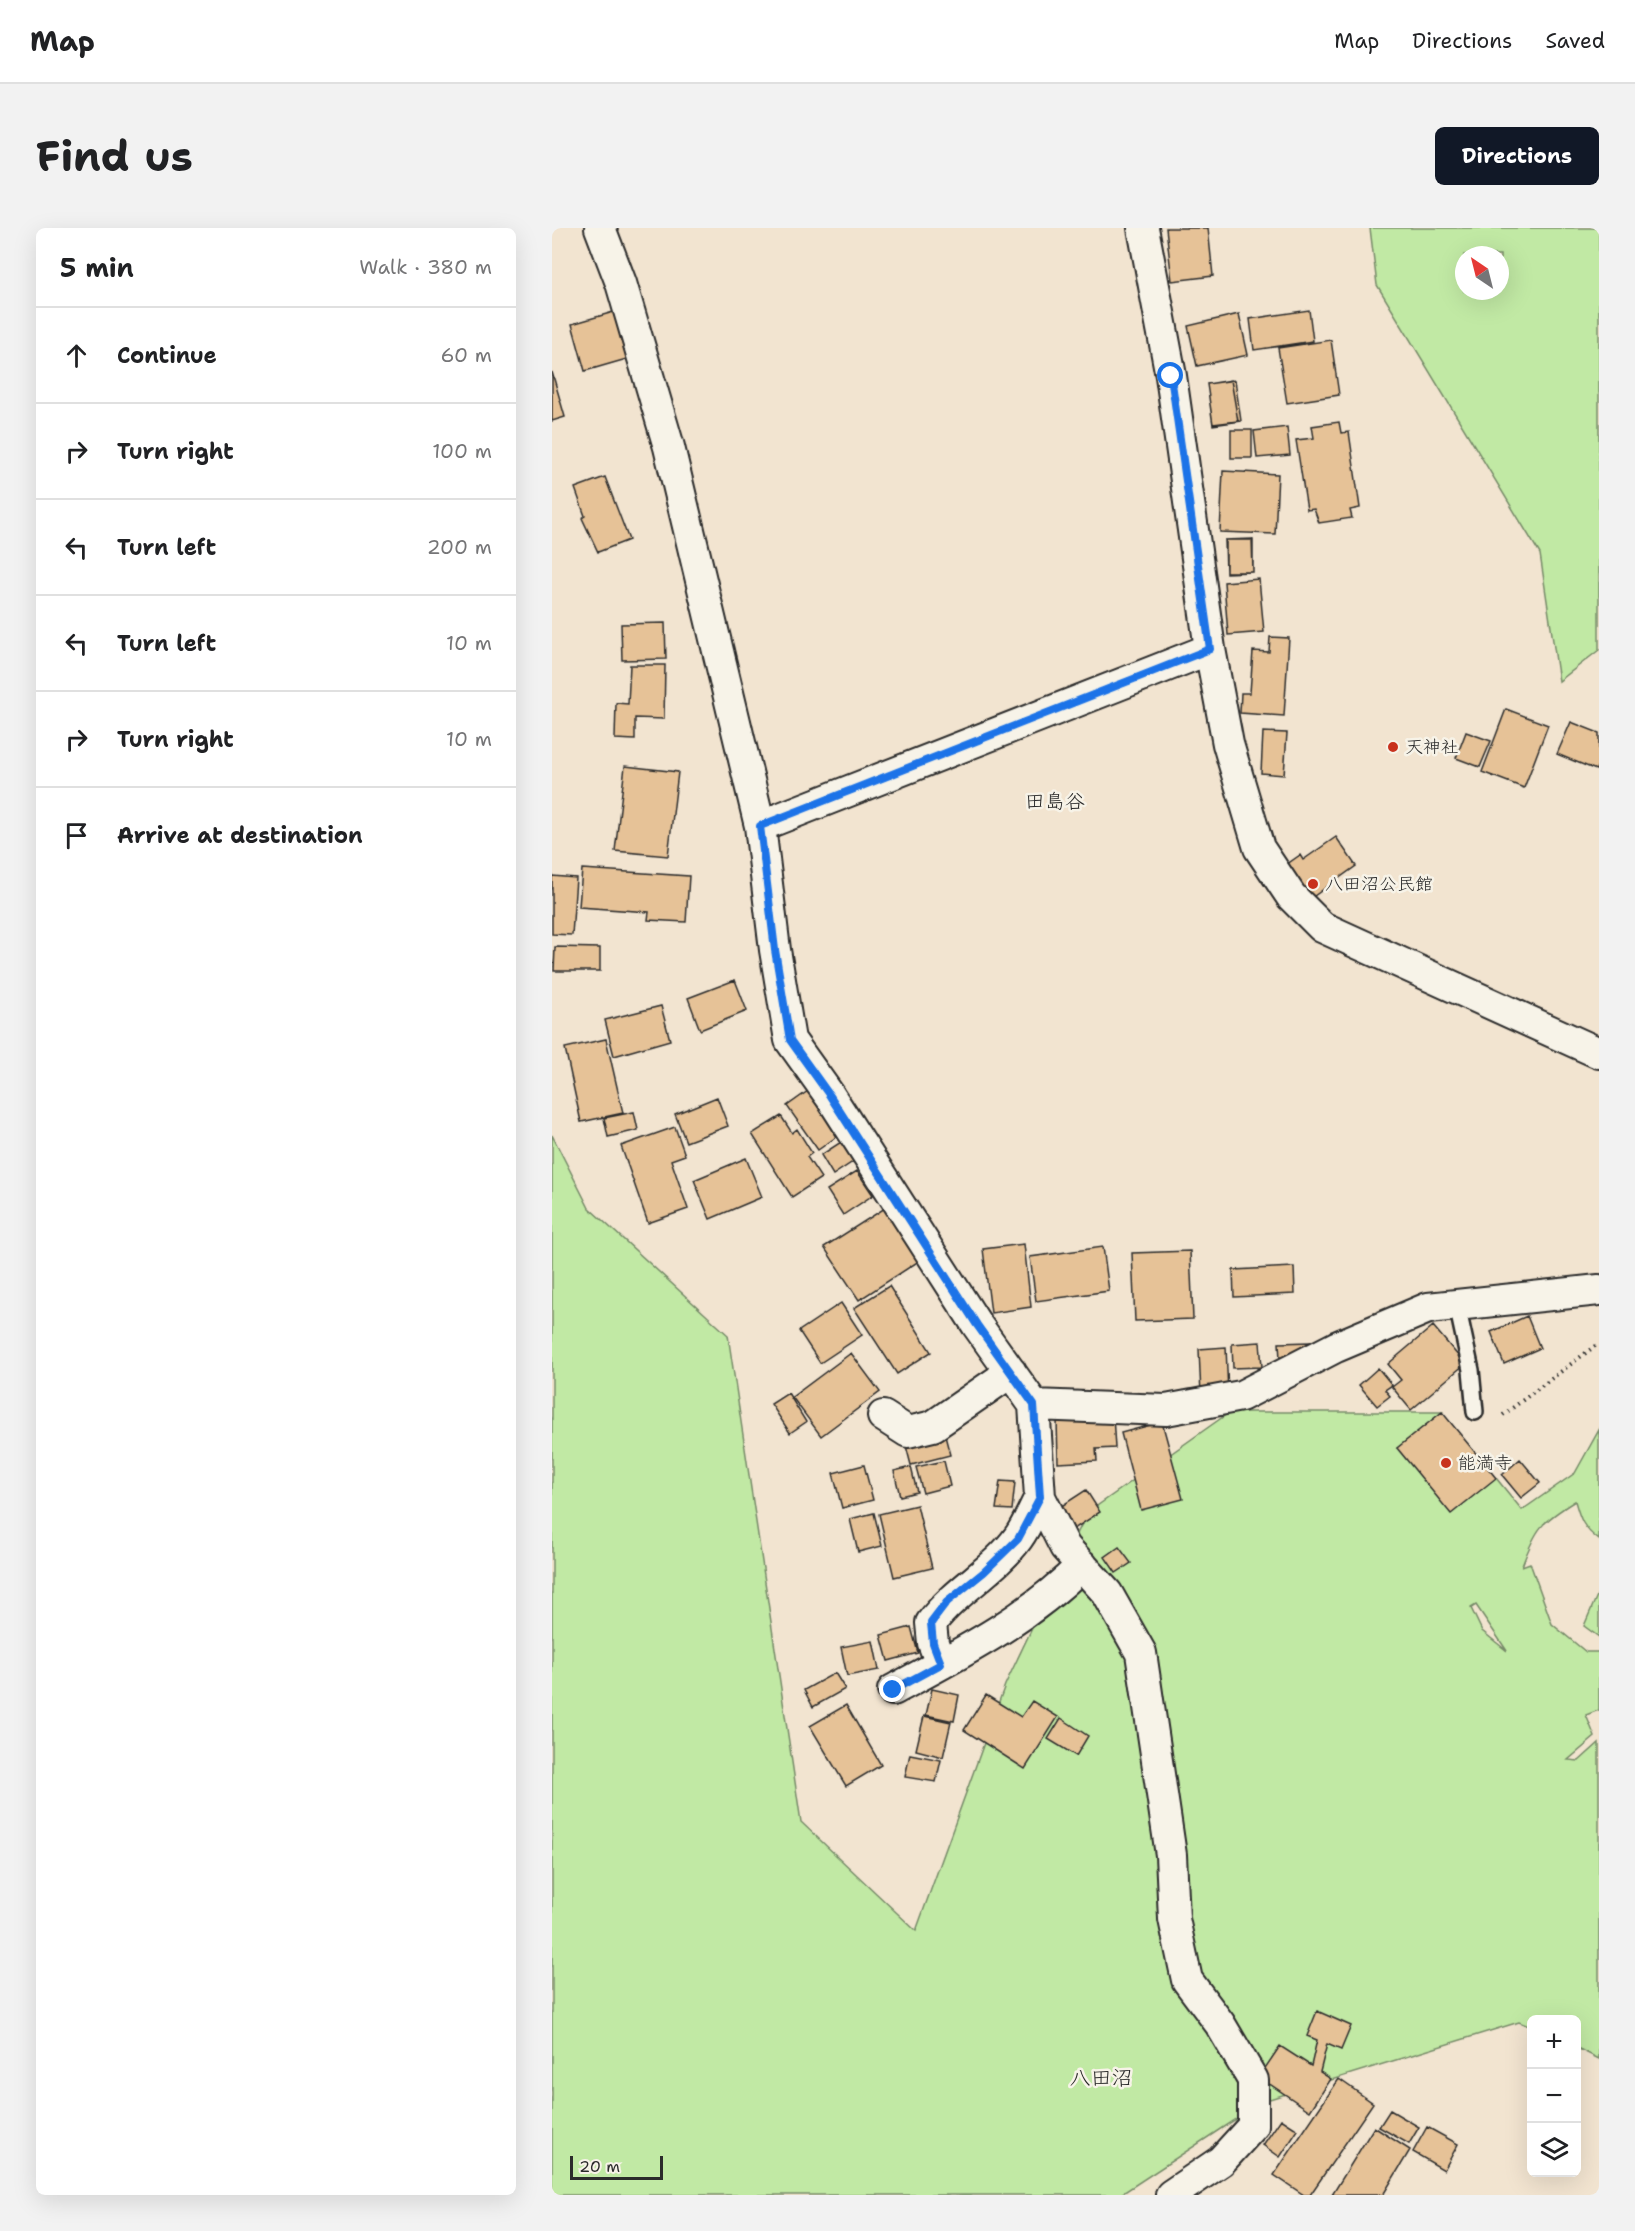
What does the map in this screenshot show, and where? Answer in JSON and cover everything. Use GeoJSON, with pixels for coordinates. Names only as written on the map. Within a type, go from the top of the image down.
{"type":"FeatureCollection","features":[{"type":"Feature","properties":{"kind":"street"},"geometry":{"type":"LineString","coordinates":[[600,228],[621,283],[669,447],[760,826],[775,950],[790,1040],[830,1096],[977,1325],[1034,1405],[1040,1497],[1065,1547],[1107,1593],[1141,1653],[1171,1855],[1174,1919],[1187,1980],[1220,2024],[1253,2080],[1253,2126],[1221,2161],[1171,2195]]}},
{"type":"Feature","properties":{"kind":"street"},"geometry":{"type":"LineString","coordinates":[[1143,228],[1171,376],[1210,649],[1228,744],[1246,813],[1259,848],[1292,896],[1322,927],[1599,1053]]}},
{"type":"Feature","properties":{"kind":"street"},"geometry":{"type":"LineString","coordinates":[[760,826],[1210,649]]}},
{"type":"Feature","properties":{"kind":"street"},"geometry":{"type":"LineString","coordinates":[[1034,1405],[1166,1410],[1241,1396],[1336,1347],[1428,1308],[1599,1290]]}},
{"type":"Feature","properties":{"kind":"street"},"geometry":{"type":"LineString","coordinates":[[883,1416],[908,1432],[933,1426],[1011,1372]]}},
{"type":"Feature","properties":{"kind":"street"},"geometry":{"type":"LineString","coordinates":[[941,1664],[933,1643],[931,1623],[947,1602],[984,1572],[1018,1539],[1040,1497]]}},
{"type":"Feature","properties":{"kind":"street"},"geometry":{"type":"LineString","coordinates":[[893,1690],[995,1635],[1053,1594],[1082,1565]]}},
{"type":"Feature","properties":{"kind":"lane"},"geometry":{"type":"LineString","coordinates":[[1458,1305],[1471,1370],[1475,1412]]}},
{"type":"Feature","properties":{"kind":"path"},"geometry":{"type":"LineString","coordinates":[[1503,1415],[1599,1343]]}},
{"type":"Feature","properties":{"kind":"green space"},"geometry":{"type":"Polygon","coordinates":[[[1370,228],[1599,228],[1599,650],[1559,681],[1540,554],[1377,285],[1370,228]]]}},
{"type":"Feature","properties":{"kind":"green space"},"geometry":{"type":"Polygon","coordinates":[[[552,1135],[589,1208],[728,1335],[801,1822],[916,1931],[1005,1685],[1087,1513],[1230,1412],[1442,1412],[1397,1448],[1496,1478],[1522,1510],[1575,1473],[1599,1430],[1599,1540],[1583,1523],[1575,1501],[1541,1527],[1531,1543],[1522,1566],[1530,1563],[1552,1624],[1586,1652],[1599,1652],[1599,1710],[1586,1715],[1595,1737],[1568,1760],[1579,1761],[1599,1743],[1599,2059],[1581,2050],[1581,2015],[1527,2015],[1527,2025],[1519,2022],[1263,2101],[1120,2195],[552,2195],[552,1135]],[[1476,1605],[1471,1608],[1482,1631],[1507,1651],[1476,1605]]]}},
{"type":"Feature","properties":{"kind":"green space"},"geometry":{"type":"Polygon","coordinates":[[[1599,1591],[1599,1637],[1584,1626],[1599,1591]]]}},
{"type":"Feature","properties":{"kind":"building"},"geometry":{"type":"Polygon","coordinates":[[[1166,228],[1208,228],[1213,276],[1172,281],[1166,228]]]}},
{"type":"Feature","properties":{"kind":"building"},"geometry":{"type":"Polygon","coordinates":[[[1309,310],[1313,341],[1254,350],[1250,319],[1309,310]]]}},
{"type":"Feature","properties":{"kind":"building"},"geometry":{"type":"Polygon","coordinates":[[[617,311],[630,358],[585,371],[572,324],[617,311]]]}},
{"type":"Feature","properties":{"kind":"building"},"geometry":{"type":"Polygon","coordinates":[[[1239,314],[1248,355],[1197,366],[1188,326],[1239,314]]]}},
{"type":"Feature","properties":{"kind":"building"},"geometry":{"type":"Polygon","coordinates":[[[1331,340],[1339,395],[1287,403],[1278,348],[1331,340]]]}},
{"type":"Feature","properties":{"kind":"building"},"geometry":{"type":"Polygon","coordinates":[[[552,372],[565,417],[552,421],[552,372]]]}},
{"type":"Feature","properties":{"kind":"building"},"geometry":{"type":"Polygon","coordinates":[[[1231,380],[1238,421],[1213,424],[1207,384],[1231,380]]]}},
{"type":"Feature","properties":{"kind":"building"},"geometry":{"type":"Polygon","coordinates":[[[1235,380],[1241,421],[1213,425],[1207,384],[1235,380]]]}},
{"type":"Feature","properties":{"kind":"building"},"geometry":{"type":"Polygon","coordinates":[[[1339,422],[1341,433],[1349,432],[1360,508],[1350,510],[1352,518],[1319,523],[1314,509],[1307,510],[1296,440],[1314,438],[1312,426],[1339,422]]]}},
{"type":"Feature","properties":{"kind":"building"},"geometry":{"type":"Polygon","coordinates":[[[1287,427],[1290,455],[1257,458],[1254,431],[1287,427]]]}},
{"type":"Feature","properties":{"kind":"building"},"geometry":{"type":"Polygon","coordinates":[[[1231,430],[1252,430],[1252,458],[1231,458],[1231,430]]]}},
{"type":"Feature","properties":{"kind":"building"},"geometry":{"type":"Polygon","coordinates":[[[1223,471],[1278,474],[1275,534],[1220,532],[1223,471]]]}},
{"type":"Feature","properties":{"kind":"building"},"geometry":{"type":"Polygon","coordinates":[[[605,477],[629,540],[598,552],[582,518],[585,516],[575,488],[605,477]]]}},
{"type":"Feature","properties":{"kind":"building"},"geometry":{"type":"Polygon","coordinates":[[[1252,539],[1253,572],[1226,573],[1225,540],[1252,539]]]}},
{"type":"Feature","properties":{"kind":"building"},"geometry":{"type":"Polygon","coordinates":[[[1226,540],[1253,540],[1253,572],[1226,572],[1226,540]]]}},
{"type":"Feature","properties":{"kind":"building"},"geometry":{"type":"Polygon","coordinates":[[[1259,579],[1264,632],[1228,635],[1224,582],[1259,579]]]}},
{"type":"Feature","properties":{"kind":"building"},"geometry":{"type":"Polygon","coordinates":[[[665,623],[666,659],[622,660],[621,624],[665,623]]]}},
{"type":"Feature","properties":{"kind":"building"},"geometry":{"type":"Polygon","coordinates":[[[1270,637],[1289,638],[1284,716],[1240,713],[1241,693],[1250,693],[1253,651],[1269,652],[1270,637]]]}},
{"type":"Feature","properties":{"kind":"building"},"geometry":{"type":"Polygon","coordinates":[[[630,665],[665,665],[664,719],[635,718],[635,740],[615,739],[616,703],[628,704],[630,665]]]}},
{"type":"Feature","properties":{"kind":"building"},"geometry":{"type":"Polygon","coordinates":[[[1506,709],[1548,725],[1524,788],[1482,772],[1506,709]]]}},
{"type":"Feature","properties":{"kind":"building"},"geometry":{"type":"Polygon","coordinates":[[[1571,722],[1599,733],[1599,763],[1596,770],[1557,754],[1571,722]]]}},
{"type":"Feature","properties":{"kind":"building"},"geometry":{"type":"Polygon","coordinates":[[[1263,732],[1287,733],[1284,775],[1261,773],[1263,732]]]}},
{"type":"Feature","properties":{"kind":"building"},"geometry":{"type":"Polygon","coordinates":[[[1466,732],[1491,741],[1480,767],[1456,758],[1466,732]]]}},
{"type":"Feature","properties":{"kind":"building"},"geometry":{"type":"Polygon","coordinates":[[[625,766],[678,772],[668,856],[615,851],[625,766]]]}},
{"type":"Feature","properties":{"kind":"building","name":"八田沼公民館"},"geometry":{"type":"Polygon","coordinates":[[[1336,837],[1356,866],[1307,901],[1283,867],[1300,855],[1303,860],[1336,837]]]}},
{"type":"Feature","properties":{"kind":"building"},"geometry":{"type":"Polygon","coordinates":[[[582,869],[689,876],[686,922],[648,920],[649,912],[579,907],[582,869]]]}},
{"type":"Feature","properties":{"kind":"building"},"geometry":{"type":"Polygon","coordinates":[[[552,876],[576,878],[572,935],[552,934],[552,876]]]}},
{"type":"Feature","properties":{"kind":"building"},"geometry":{"type":"Polygon","coordinates":[[[555,947],[600,948],[600,971],[554,971],[555,947]]]}},
{"type":"Feature","properties":{"kind":"building"},"geometry":{"type":"Polygon","coordinates":[[[735,980],[747,1011],[700,1030],[688,998],[735,980]]]}},
{"type":"Feature","properties":{"kind":"building"},"geometry":{"type":"Polygon","coordinates":[[[661,1006],[670,1040],[614,1056],[605,1020],[661,1006]]]}},
{"type":"Feature","properties":{"kind":"building"},"geometry":{"type":"Polygon","coordinates":[[[606,1039],[623,1113],[581,1122],[565,1048],[606,1039]]]}},
{"type":"Feature","properties":{"kind":"building"},"geometry":{"type":"Polygon","coordinates":[[[808,1091],[839,1135],[818,1150],[787,1106],[808,1091]]]}},
{"type":"Feature","properties":{"kind":"building"},"geometry":{"type":"Polygon","coordinates":[[[717,1097],[728,1126],[686,1142],[675,1114],[717,1097]]]}},
{"type":"Feature","properties":{"kind":"building"},"geometry":{"type":"Polygon","coordinates":[[[634,1112],[638,1130],[608,1137],[604,1118],[634,1112]]]}},
{"type":"Feature","properties":{"kind":"building"},"geometry":{"type":"Polygon","coordinates":[[[781,1116],[792,1133],[797,1129],[812,1153],[807,1157],[821,1178],[792,1197],[752,1134],[781,1116]]]}},
{"type":"Feature","properties":{"kind":"building"},"geometry":{"type":"Polygon","coordinates":[[[675,1127],[685,1155],[671,1160],[688,1209],[648,1223],[621,1146],[675,1127]]]}},
{"type":"Feature","properties":{"kind":"building"},"geometry":{"type":"Polygon","coordinates":[[[841,1142],[854,1161],[833,1175],[821,1155],[841,1142]]]}},
{"type":"Feature","properties":{"kind":"building"},"geometry":{"type":"Polygon","coordinates":[[[746,1158],[762,1197],[710,1219],[694,1180],[746,1158]]]}},
{"type":"Feature","properties":{"kind":"building"},"geometry":{"type":"Polygon","coordinates":[[[857,1171],[873,1195],[843,1215],[827,1190],[857,1171]]]}},
{"type":"Feature","properties":{"kind":"building"},"geometry":{"type":"Polygon","coordinates":[[[885,1208],[919,1261],[859,1300],[824,1247],[885,1208]]]}},
{"type":"Feature","properties":{"kind":"building"},"geometry":{"type":"Polygon","coordinates":[[[1024,1244],[1031,1307],[991,1313],[983,1249],[1024,1244]]]}},
{"type":"Feature","properties":{"kind":"building"},"geometry":{"type":"Polygon","coordinates":[[[1103,1247],[1109,1291],[1036,1301],[1030,1257],[1103,1247]]]}},
{"type":"Feature","properties":{"kind":"building"},"geometry":{"type":"Polygon","coordinates":[[[1190,1251],[1193,1319],[1135,1321],[1132,1253],[1190,1251]]]}},
{"type":"Feature","properties":{"kind":"building"},"geometry":{"type":"Polygon","coordinates":[[[1294,1267],[1295,1294],[1234,1297],[1233,1270],[1294,1267]]]}},
{"type":"Feature","properties":{"kind":"building"},"geometry":{"type":"Polygon","coordinates":[[[889,1286],[931,1352],[897,1374],[854,1308],[889,1286]]]}},
{"type":"Feature","properties":{"kind":"building"},"geometry":{"type":"Polygon","coordinates":[[[841,1303],[862,1335],[820,1363],[799,1331],[841,1303]]]}},
{"type":"Feature","properties":{"kind":"building"},"geometry":{"type":"Polygon","coordinates":[[[1527,1316],[1540,1348],[1504,1364],[1491,1332],[1527,1316]]]}},
{"type":"Feature","properties":{"kind":"building"},"geometry":{"type":"Polygon","coordinates":[[[1433,1326],[1465,1364],[1411,1410],[1392,1387],[1401,1380],[1388,1364],[1433,1326]]]}},
{"type":"Feature","properties":{"kind":"building"},"geometry":{"type":"Polygon","coordinates":[[[1260,1342],[1262,1367],[1233,1368],[1232,1344],[1260,1342]]]}},
{"type":"Feature","properties":{"kind":"building"},"geometry":{"type":"Polygon","coordinates":[[[1310,1342],[1311,1358],[1280,1359],[1279,1343],[1310,1342]]]}},
{"type":"Feature","properties":{"kind":"building"},"geometry":{"type":"Polygon","coordinates":[[[1226,1347],[1228,1394],[1201,1395],[1199,1349],[1226,1347]]]}},
{"type":"Feature","properties":{"kind":"building"},"geometry":{"type":"Polygon","coordinates":[[[851,1353],[880,1392],[821,1436],[792,1397],[851,1353]]]}},
{"type":"Feature","properties":{"kind":"building"},"geometry":{"type":"Polygon","coordinates":[[[1378,1368],[1392,1385],[1385,1390],[1390,1396],[1377,1406],[1359,1385],[1378,1368]]]}},
{"type":"Feature","properties":{"kind":"building"},"geometry":{"type":"Polygon","coordinates":[[[788,1393],[806,1422],[790,1433],[771,1404],[788,1393]]]}},
{"type":"Feature","properties":{"kind":"building","name":"能満寺"},"geometry":{"type":"Polygon","coordinates":[[[1442,1412],[1496,1478],[1451,1514],[1397,1448],[1442,1412]]]}},
{"type":"Feature","properties":{"kind":"building"},"geometry":{"type":"Polygon","coordinates":[[[1113,1416],[1115,1448],[1096,1449],[1097,1461],[1058,1463],[1057,1419],[1113,1416]]]}},
{"type":"Feature","properties":{"kind":"building"},"geometry":{"type":"Polygon","coordinates":[[[1162,1422],[1183,1499],[1141,1510],[1121,1433],[1162,1422]]]}},
{"type":"Feature","properties":{"kind":"building"},"geometry":{"type":"Polygon","coordinates":[[[944,1432],[950,1455],[911,1465],[905,1442],[944,1432]]]}},
{"type":"Feature","properties":{"kind":"building"},"geometry":{"type":"Polygon","coordinates":[[[1520,1459],[1540,1483],[1521,1498],[1502,1475],[1520,1459]]]}},
{"type":"Feature","properties":{"kind":"building"},"geometry":{"type":"Polygon","coordinates":[[[944,1461],[950,1486],[923,1493],[916,1467],[944,1461]]]}},
{"type":"Feature","properties":{"kind":"building"},"geometry":{"type":"Polygon","coordinates":[[[864,1465],[873,1500],[842,1508],[833,1473],[864,1465]]]}},
{"type":"Feature","properties":{"kind":"building"},"geometry":{"type":"Polygon","coordinates":[[[911,1467],[917,1492],[900,1496],[894,1471],[911,1467]]]}},
{"type":"Feature","properties":{"kind":"building"},"geometry":{"type":"Polygon","coordinates":[[[1000,1481],[1015,1482],[1012,1510],[996,1509],[1000,1481]]]}},
{"type":"Feature","properties":{"kind":"building"},"geometry":{"type":"Polygon","coordinates":[[[1086,1490],[1100,1512],[1074,1529],[1060,1507],[1086,1490]]]}},
{"type":"Feature","properties":{"kind":"building"},"geometry":{"type":"Polygon","coordinates":[[[917,1505],[932,1568],[894,1577],[879,1514],[917,1505]]]}},
{"type":"Feature","properties":{"kind":"building"},"geometry":{"type":"Polygon","coordinates":[[[874,1513],[882,1546],[858,1552],[850,1519],[874,1513]]]}},
{"type":"Feature","properties":{"kind":"building"},"geometry":{"type":"Polygon","coordinates":[[[1119,1547],[1131,1563],[1116,1573],[1105,1557],[1119,1547]]]}},
{"type":"Feature","properties":{"kind":"building"},"geometry":{"type":"Polygon","coordinates":[[[911,1627],[918,1653],[888,1661],[881,1635],[911,1627]]]}},
{"type":"Feature","properties":{"kind":"building"},"geometry":{"type":"Polygon","coordinates":[[[873,1641],[879,1670],[847,1676],[841,1647],[873,1641]]]}},
{"type":"Feature","properties":{"kind":"building"},"geometry":{"type":"Polygon","coordinates":[[[835,1673],[845,1689],[813,1707],[804,1690],[835,1673]]]}},
{"type":"Feature","properties":{"kind":"building"},"geometry":{"type":"Polygon","coordinates":[[[932,1689],[959,1695],[954,1721],[926,1715],[932,1689]]]}},
{"type":"Feature","properties":{"kind":"building"},"geometry":{"type":"Polygon","coordinates":[[[986,1695],[1021,1717],[1032,1701],[1058,1717],[1025,1769],[964,1730],[986,1695]]]}},
{"type":"Feature","properties":{"kind":"building"},"geometry":{"type":"Polygon","coordinates":[[[846,1705],[881,1765],[846,1786],[810,1726],[846,1705]]]}},
{"type":"Feature","properties":{"kind":"building"},"geometry":{"type":"Polygon","coordinates":[[[924,1716],[951,1722],[943,1757],[916,1750],[924,1716]]]}},
{"type":"Feature","properties":{"kind":"building"},"geometry":{"type":"Polygon","coordinates":[[[1061,1718],[1088,1736],[1076,1756],[1048,1739],[1061,1718]]]}},
{"type":"Feature","properties":{"kind":"building"},"geometry":{"type":"Polygon","coordinates":[[[910,1754],[941,1760],[936,1782],[905,1777],[910,1754]]]}},
{"type":"Feature","properties":{"kind":"building"},"geometry":{"type":"Polygon","coordinates":[[[1317,2011],[1351,2026],[1341,2050],[1327,2044],[1320,2072],[1331,2079],[1310,2111],[1259,2077],[1280,2046],[1311,2066],[1317,2040],[1307,2036],[1317,2011]]]}},
{"type":"Feature","properties":{"kind":"building"},"geometry":{"type":"Polygon","coordinates":[[[1339,2079],[1373,2103],[1310,2195],[1304,2195],[1274,2175],[1339,2079]]]}},
{"type":"Feature","properties":{"kind":"building"},"geometry":{"type":"Polygon","coordinates":[[[1390,2110],[1419,2127],[1409,2144],[1379,2127],[1390,2110]]]}},
{"type":"Feature","properties":{"kind":"building"},"geometry":{"type":"Polygon","coordinates":[[[1281,2119],[1298,2130],[1280,2157],[1263,2145],[1281,2119]]]}},
{"type":"Feature","properties":{"kind":"building"},"geometry":{"type":"Polygon","coordinates":[[[1374,2127],[1410,2150],[1383,2195],[1332,2195],[1374,2127]]]}},
{"type":"Feature","properties":{"kind":"building"},"geometry":{"type":"Polygon","coordinates":[[[1427,2127],[1458,2144],[1444,2170],[1413,2152],[1427,2127]]]}},
{"type":"Feature","properties":{"kind":"place","name":"天神社"},"geometry":{"type":"Point","coordinates":[1393,747]}},
{"type":"Feature","properties":{"kind":"place","name":"八田沼公民館"},"geometry":{"type":"Point","coordinates":[1313,884]}},
{"type":"Feature","properties":{"kind":"place","name":"能満寺"},"geometry":{"type":"Point","coordinates":[1446,1463]}},
{"type":"Feature","properties":{"kind":"district","name":"田島谷"},"geometry":{"type":"Point","coordinates":[1055,801]}},
{"type":"Feature","properties":{"kind":"district","name":"八田沼"},"geometry":{"type":"Point","coordinates":[1101,2078]}},
{"type":"Feature","properties":{"kind":"route"},"geometry":{"type":"LineString","coordinates":[[893,1690],[941,1664],[933,1643],[931,1623],[947,1602],[984,1572],[1018,1539],[1040,1497],[1034,1405],[977,1325],[830,1096],[790,1040],[775,950],[760,826],[1210,649],[1171,376]]}}]}
